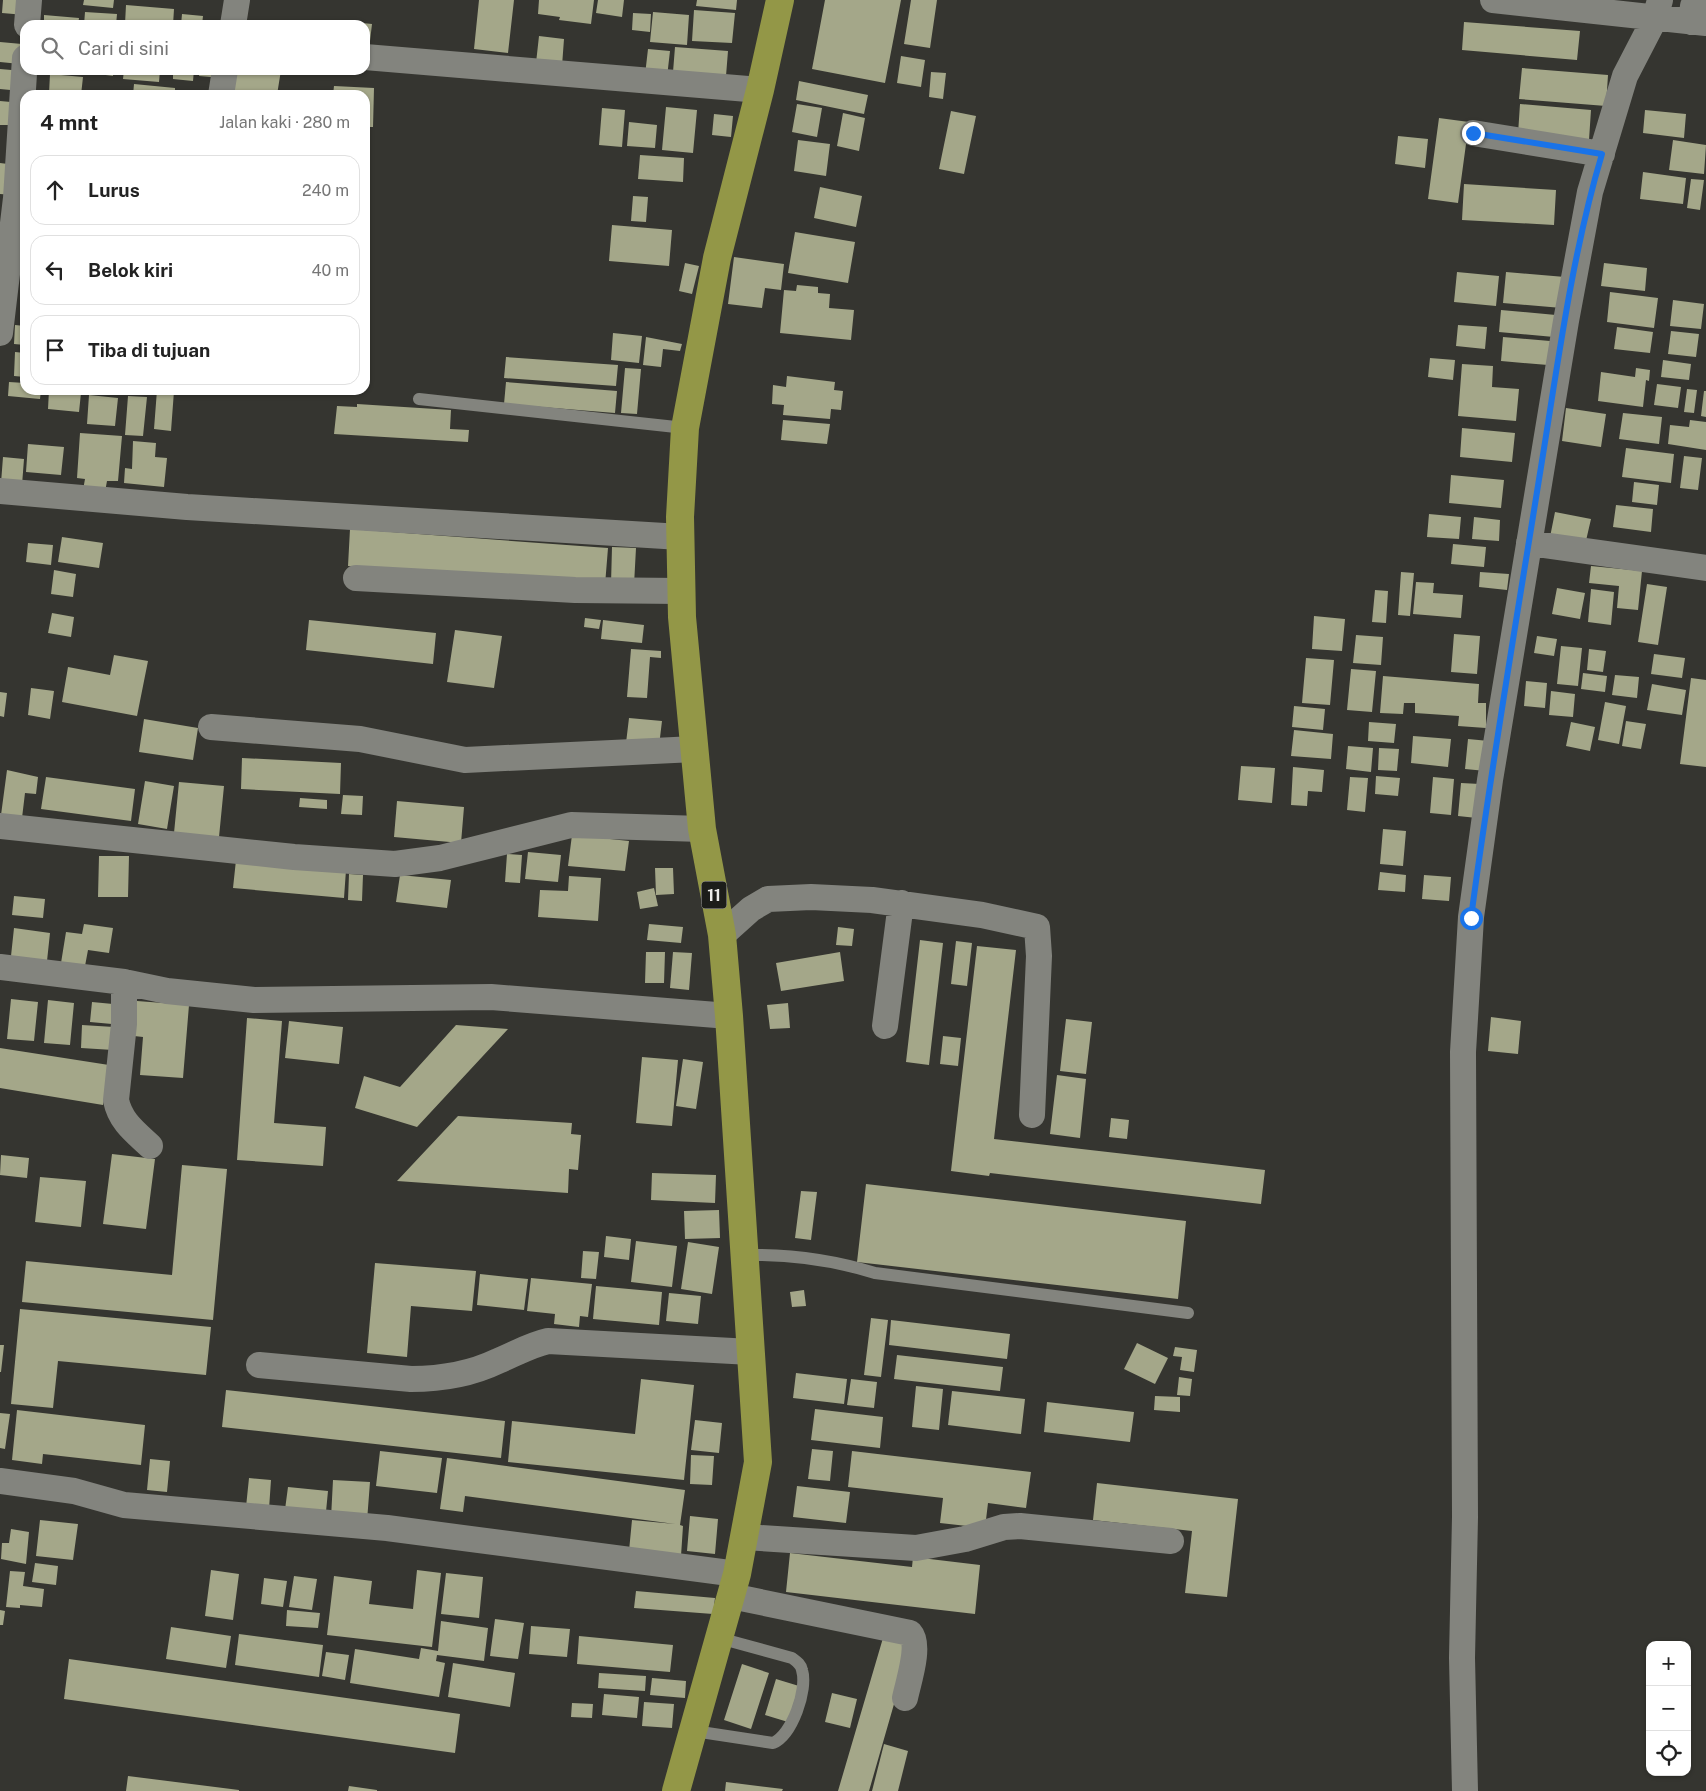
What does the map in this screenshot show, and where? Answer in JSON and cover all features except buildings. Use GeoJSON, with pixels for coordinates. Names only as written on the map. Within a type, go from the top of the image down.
{"type":"FeatureCollection","features":[{"type":"Feature","properties":{"kind":"highway","name":"11"},"geometry":{"type":"LineString","coordinates":[[676,1791],[734,1585],[758,1462],[722,935],[702,830],[681,591],[685,428],[717,258],[760,90],[780,0]]}},
{"type":"Feature","properties":{"kind":"street"},"geometry":{"type":"LineString","coordinates":[[27,20],[29,0]]}},
{"type":"Feature","properties":{"kind":"street"},"geometry":{"type":"LineString","coordinates":[[233,20],[237,0]]}},
{"type":"Feature","properties":{"kind":"street"},"geometry":{"type":"LineString","coordinates":[[1493,0],[1658,9],[1698,15]]}},
{"type":"Feature","properties":{"kind":"street"},"geometry":{"type":"LineString","coordinates":[[1465,1791],[1462,1658],[1465,1517],[1463,1052],[1471,918],[1490,780],[1566,321],[1590,192],[1625,76],[1658,9]]}},
{"type":"Feature","properties":{"kind":"street"},"geometry":{"type":"LineString","coordinates":[[370,57],[760,90]]}},
{"type":"Feature","properties":{"kind":"street"},"geometry":{"type":"LineString","coordinates":[[23,90],[24,75]]}},
{"type":"Feature","properties":{"kind":"street"},"geometry":{"type":"LineString","coordinates":[[222,90],[224,75]]}},
{"type":"Feature","properties":{"kind":"street"},"geometry":{"type":"LineString","coordinates":[[1473,133],[1602,154]]}},
{"type":"Feature","properties":{"kind":"street"},"geometry":{"type":"LineString","coordinates":[[0,333],[2,295],[16,198],[20,136]]}},
{"type":"Feature","properties":{"kind":"street"},"geometry":{"type":"LineString","coordinates":[[0,491],[187,507],[681,537]]}},
{"type":"Feature","properties":{"kind":"street"},"geometry":{"type":"LineString","coordinates":[[1529,543],[1706,568]]}},
{"type":"Feature","properties":{"kind":"street"},"geometry":{"type":"LineString","coordinates":[[356,578],[575,590],[681,591]]}},
{"type":"Feature","properties":{"kind":"street"},"geometry":{"type":"LineString","coordinates":[[211,727],[360,739],[465,760],[695,749]]}},
{"type":"Feature","properties":{"kind":"street"},"geometry":{"type":"LineString","coordinates":[[0,826],[294,857],[395,864],[440,858],[571,825],[702,830]]}},
{"type":"Feature","properties":{"kind":"street"},"geometry":{"type":"LineString","coordinates":[[722,935],[751,909],[768,899],[811,897],[901,903],[982,915],[1038,926],[1039,956],[1032,1114]]}},
{"type":"Feature","properties":{"kind":"street"},"geometry":{"type":"LineString","coordinates":[[885,1026],[901,903]]}},
{"type":"Feature","properties":{"kind":"street"},"geometry":{"type":"LineString","coordinates":[[0,967],[124,982],[167,991],[254,1000],[491,997],[729,1016]]}},
{"type":"Feature","properties":{"kind":"street"},"geometry":{"type":"LineString","coordinates":[[124,982],[124,1024],[116,1100],[118,1112],[124,1122],[150,1146]]}},
{"type":"Feature","properties":{"kind":"street"},"geometry":{"type":"LineString","coordinates":[[259,1365],[411,1379],[434,1379],[445,1378],[497,1362],[534,1344],[548,1341],[751,1352]]}},
{"type":"Feature","properties":{"kind":"street"},"geometry":{"type":"LineString","coordinates":[[0,1481],[74,1491],[124,1505],[387,1528],[734,1585],[910,1633],[914,1638],[916,1647],[904,1698]]}},
{"type":"Feature","properties":{"kind":"street"},"geometry":{"type":"LineString","coordinates":[[744,1537],[916,1548],[965,1540],[1004,1527],[1020,1526],[1171,1541]]}},
{"type":"Feature","properties":{"kind":"lane"},"geometry":{"type":"LineString","coordinates":[[419,399],[685,428]]}},
{"type":"Feature","properties":{"kind":"lane"},"geometry":{"type":"LineString","coordinates":[[745,1255],[764,1254],[843,1263],[875,1273],[1188,1313]]}},
{"type":"Feature","properties":{"kind":"lane"},"geometry":{"type":"LineString","coordinates":[[694,1731],[766,1744],[773,1743],[782,1740],[793,1720],[802,1696],[802,1670],[799,1663],[792,1658],[720,1638]]}},
{"type":"Feature","properties":{"kind":"route"},"geometry":{"type":"LineString","coordinates":[[1471,918],[1490,780],[1566,321],[1590,192],[1602,154],[1473,133]]}}]}
